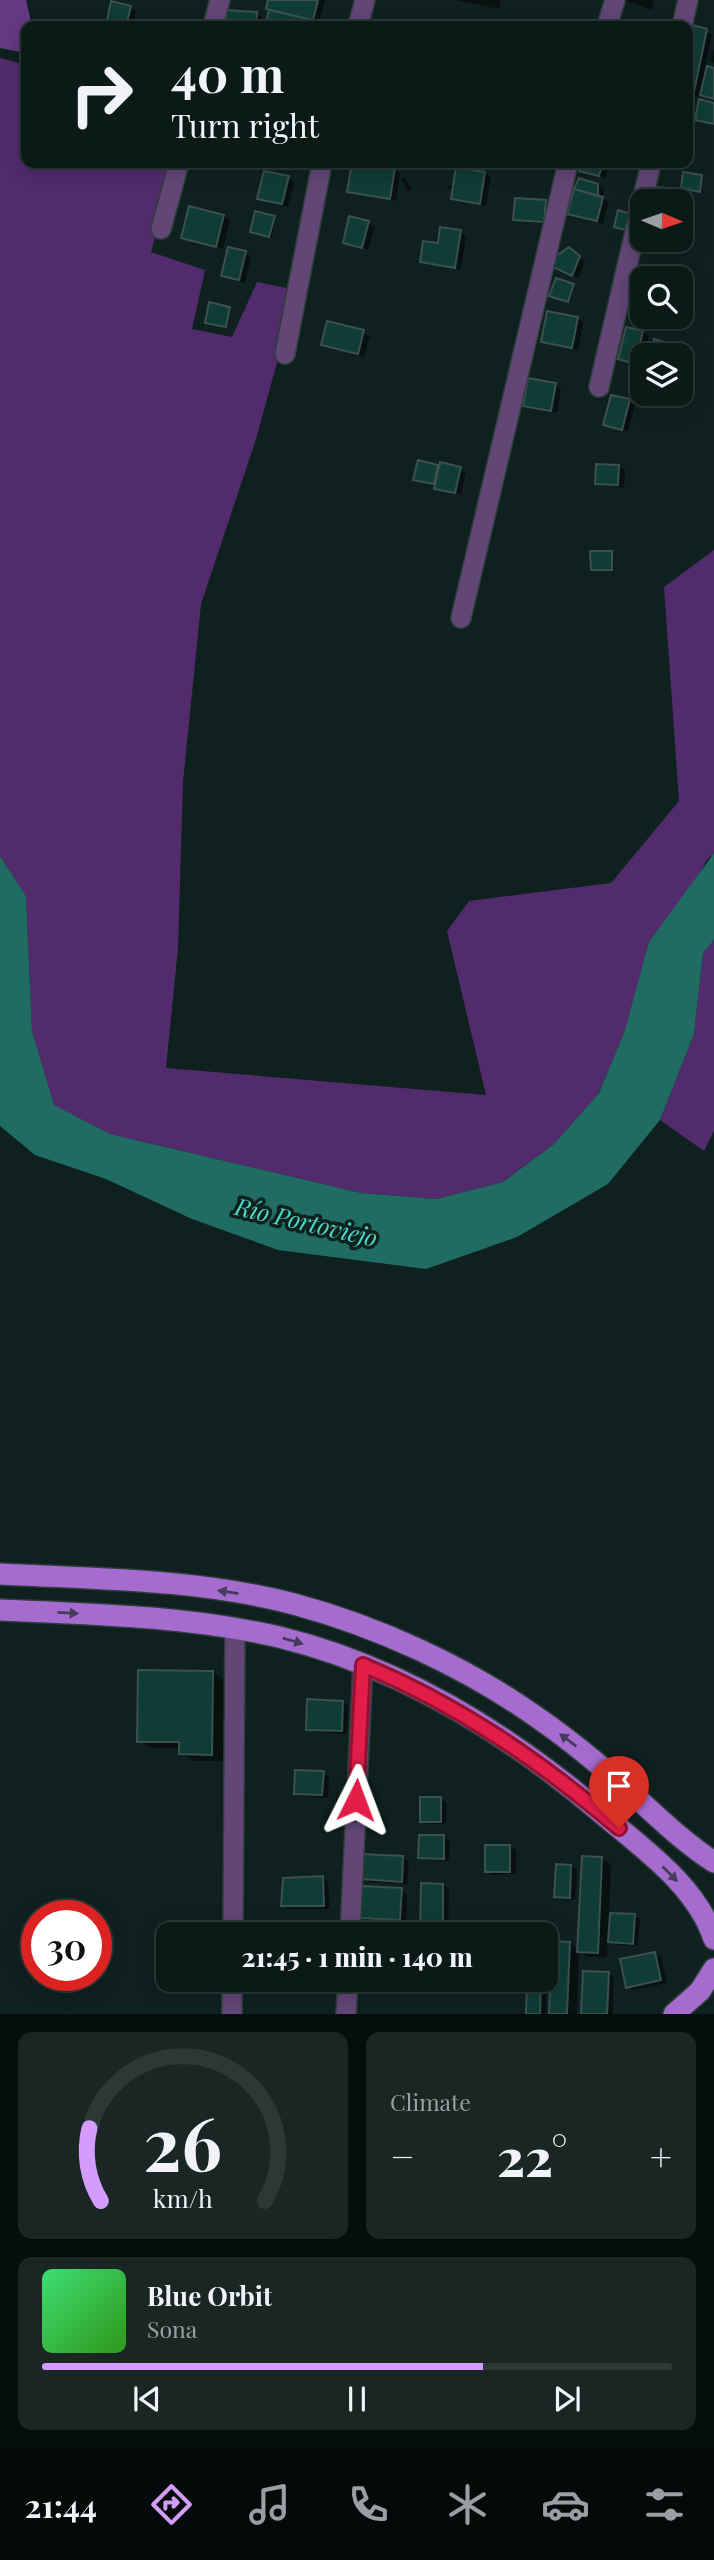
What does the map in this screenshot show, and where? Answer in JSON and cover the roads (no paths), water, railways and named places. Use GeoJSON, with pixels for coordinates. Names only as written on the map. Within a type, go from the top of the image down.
{"type":"FeatureCollection","features":[{"type":"Feature","properties":{"kind":"main road"},"geometry":{"type":"LineString","coordinates":[[0,1574],[197,1587],[293,1604],[376,1632],[469,1676],[536,1716],[608,1772],[684,1840],[714,1862]]}},
{"type":"Feature","properties":{"kind":"main road"},"geometry":{"type":"LineString","coordinates":[[0,1610],[159,1619],[235,1629],[280,1637],[363,1665],[446,1704],[540,1763],[619,1828],[682,1886],[705,1918],[714,1939]]}},
{"type":"Feature","properties":{"kind":"main road"},"geometry":{"type":"LineString","coordinates":[[674,2014],[700,1991],[714,1969]]}},
{"type":"Feature","properties":{"kind":"street"},"geometry":{"type":"LineString","coordinates":[[215,21],[220,0]]}},
{"type":"Feature","properties":{"kind":"street"},"geometry":{"type":"LineString","coordinates":[[359,21],[365,0]]}},
{"type":"Feature","properties":{"kind":"street"},"geometry":{"type":"LineString","coordinates":[[609,21],[615,0]]}},
{"type":"Feature","properties":{"kind":"street"},"geometry":{"type":"LineString","coordinates":[[683,21],[688,0]]}},
{"type":"Feature","properties":{"kind":"street"},"geometry":{"type":"LineString","coordinates":[[161,229],[178,168]]}},
{"type":"Feature","properties":{"kind":"street"},"geometry":{"type":"LineString","coordinates":[[285,354],[321,168]]}},
{"type":"Feature","properties":{"kind":"street"},"geometry":{"type":"LineString","coordinates":[[461,618],[567,168]]}},
{"type":"Feature","properties":{"kind":"street"},"geometry":{"type":"LineString","coordinates":[[599,387],[650,168]]}},
{"type":"Feature","properties":{"kind":"street"},"geometry":{"type":"LineString","coordinates":[[233,1922],[235,1629]]}},
{"type":"Feature","properties":{"kind":"street"},"geometry":{"type":"LineString","coordinates":[[351,1922],[363,1665]]}},
{"type":"Feature","properties":{"kind":"street"},"geometry":{"type":"LineString","coordinates":[[232,1992],[232,2014]]}},
{"type":"Feature","properties":{"kind":"street"},"geometry":{"type":"LineString","coordinates":[[346,2014],[347,1992]]}},
{"type":"Feature","properties":{"kind":"water","name":"Río Portoviejo"},"geometry":{"type":"Polygon","coordinates":[[[714,853],[714,940],[703,953],[694,1034],[660,1120],[608,1184],[517,1237],[426,1269],[278,1250],[192,1219],[106,1179],[35,1155],[0,1126],[0,856],[26,896],[32,1031],[54,1105],[110,1134],[361,1193],[436,1199],[503,1182],[554,1144],[599,1093],[625,1030],[649,942],[714,853]]]}}]}
